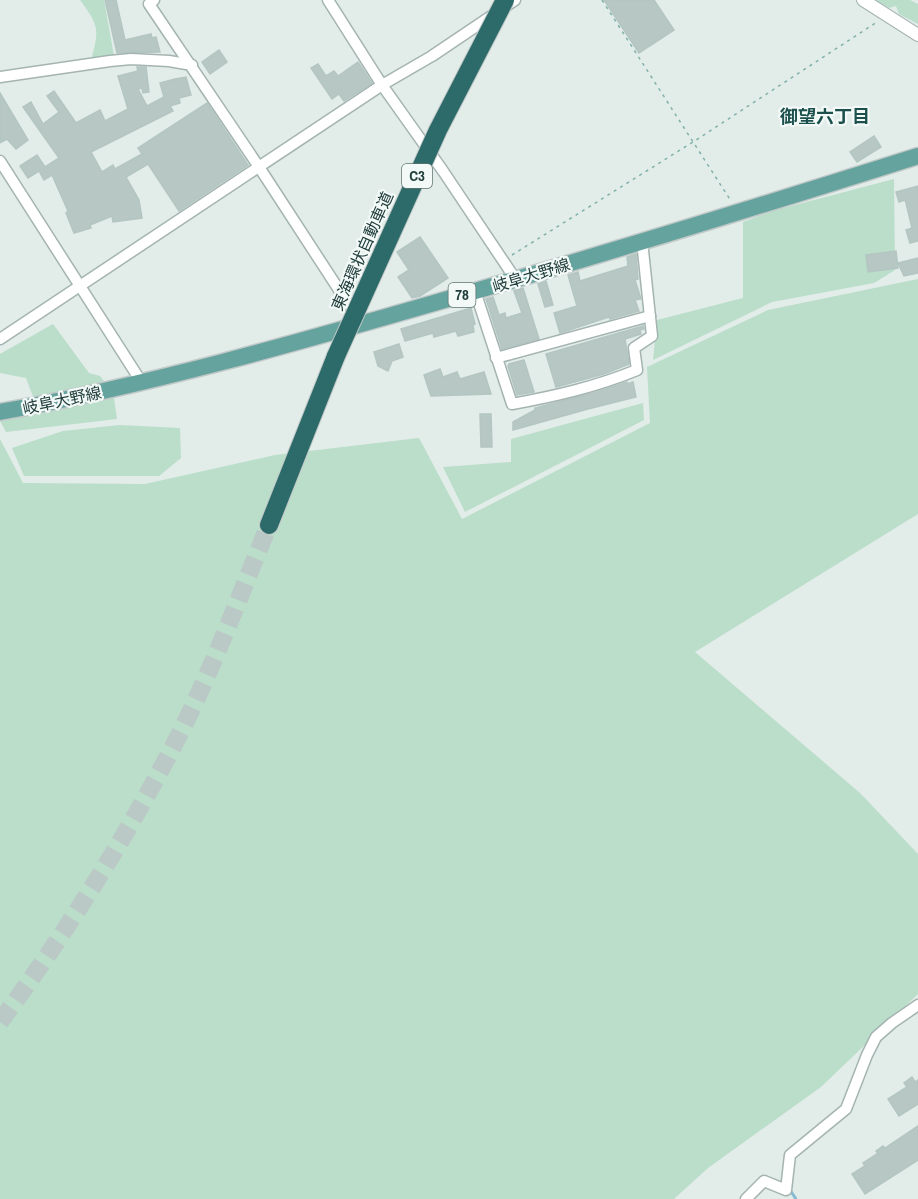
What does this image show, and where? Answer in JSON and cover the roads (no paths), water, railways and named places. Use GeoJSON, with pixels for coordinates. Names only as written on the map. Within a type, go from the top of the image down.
{"type":"FeatureCollection","features":[{"type":"Feature","properties":{"kind":"highway","name":"東海環状自動車道"},"geometry":{"type":"LineString","coordinates":[[269,525],[336,356],[438,130],[505,0]]}},
{"type":"Feature","properties":{"kind":"main road","name":"岐阜大野線"},"geometry":{"type":"LineString","coordinates":[[0,412],[142,382],[361,324],[516,280],[918,156]]}},
{"type":"Feature","properties":{"kind":"street"},"geometry":{"type":"LineString","coordinates":[[154,0],[149,3],[260,167],[361,324]]}},
{"type":"Feature","properties":{"kind":"street"},"geometry":{"type":"LineString","coordinates":[[328,0],[382,85],[516,280]]}},
{"type":"Feature","properties":{"kind":"street"},"geometry":{"type":"LineString","coordinates":[[0,339],[382,85],[432,56],[515,0]]}},
{"type":"Feature","properties":{"kind":"street"},"geometry":{"type":"LineString","coordinates":[[863,0],[918,35]]}},
{"type":"Feature","properties":{"kind":"street"},"geometry":{"type":"LineString","coordinates":[[0,77],[110,61],[160,61],[192,65]]}},
{"type":"Feature","properties":{"kind":"street"},"geometry":{"type":"LineString","coordinates":[[0,161],[142,382]]}},
{"type":"Feature","properties":{"kind":"street"},"geometry":{"type":"LineString","coordinates":[[475,291],[512,404],[565,395],[637,369],[634,348],[652,336],[642,241]]}},
{"type":"Feature","properties":{"kind":"street"},"geometry":{"type":"LineString","coordinates":[[496,358],[650,316]]}},
{"type":"Feature","properties":{"kind":"street"},"geometry":{"type":"LineString","coordinates":[[746,1199],[764,1181],[786,1190],[790,1155],[846,1109],[876,1037],[918,1005]]}},
{"type":"Feature","properties":{"kind":"waterway"},"geometry":{"type":"LineString","coordinates":[[790,1190],[796,1199]]}},
{"type":"Feature","properties":{"kind":"tunnel"},"geometry":{"type":"LineString","coordinates":[[0,1022],[50,952],[140,808],[204,682],[269,525]]}},
{"type":"Feature","properties":{"kind":"district","name":"御望六丁目"},"geometry":{"type":"Point","coordinates":[825,117]}}]}
